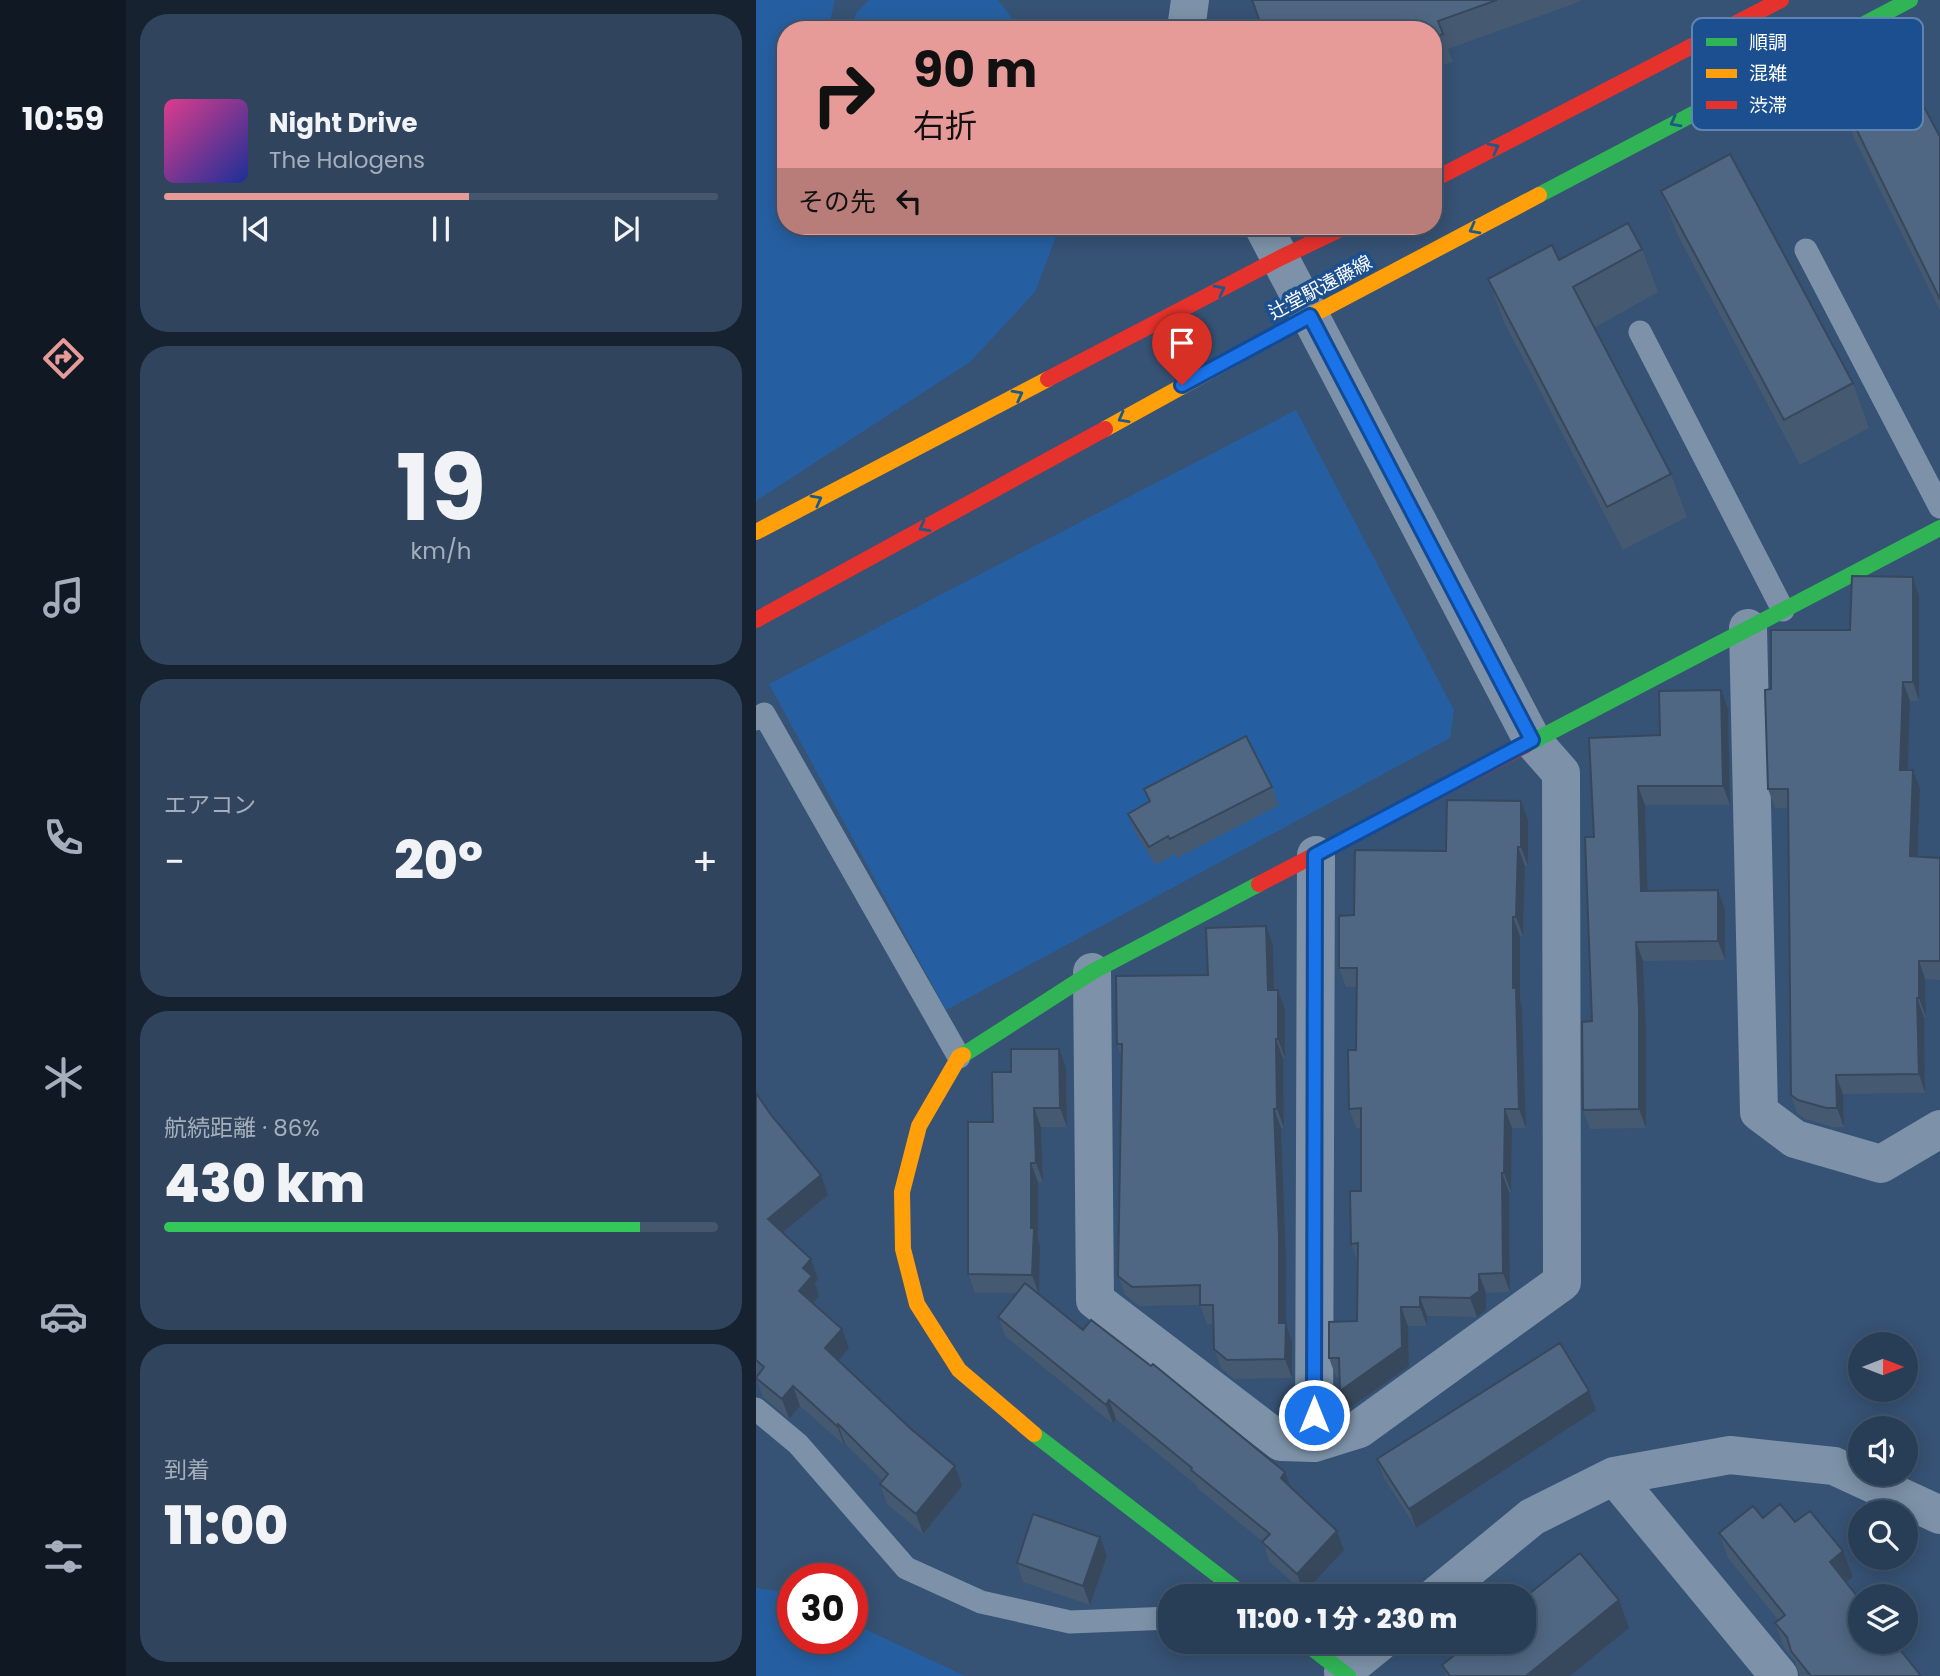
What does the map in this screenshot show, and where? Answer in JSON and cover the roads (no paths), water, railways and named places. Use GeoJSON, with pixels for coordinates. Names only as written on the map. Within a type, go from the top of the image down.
{"type":"FeatureCollection","features":[{"type":"Feature","properties":{"kind":"street"},"geometry":{"type":"LineString","coordinates":[[1187,21],[1189,0]]}},
{"type":"Feature","properties":{"kind":"street"},"geometry":{"type":"LineString","coordinates":[[1746,18],[1781,0]]}},
{"type":"Feature","properties":{"kind":"street","name":"辻堂駅遠藤線"},"geometry":{"type":"LineString","coordinates":[[1876,18],[1910,0]]}},
{"type":"Feature","properties":{"kind":"street"},"geometry":{"type":"LineString","coordinates":[[1442,175],[1692,46]]}},
{"type":"Feature","properties":{"kind":"street","name":"辻堂駅遠藤線"},"geometry":{"type":"LineString","coordinates":[[756,620],[1310,316],[1692,115]]}},
{"type":"Feature","properties":{"kind":"street"},"geometry":{"type":"LineString","coordinates":[[756,531],[1271,242],[1304,235]]}},
{"type":"Feature","properties":{"kind":"street"},"geometry":{"type":"LineString","coordinates":[[1091,972],[1095,1300],[1281,1442],[1314,1443],[1359,1429],[1562,1282],[1561,773],[1532,740],[1271,242]]}},
{"type":"Feature","properties":{"kind":"street"},"geometry":{"type":"LineString","coordinates":[[1219,1584],[1015,1419],[960,1370],[917,1304],[903,1249],[902,1192],[919,1126],[959,1057],[1091,972],[1940,528]]}},
{"type":"Feature","properties":{"kind":"street"},"geometry":{"type":"LineString","coordinates":[[1748,628],[1759,1112],[1795,1139],[1881,1164],[1940,1129]]}},
{"type":"Feature","properties":{"kind":"street"},"geometry":{"type":"LineString","coordinates":[[1314,1443],[1315,855]]}},
{"type":"Feature","properties":{"kind":"street"},"geometry":{"type":"LineString","coordinates":[[1451,1584],[1532,1517],[1614,1476],[1730,1455],[1834,1466],[1940,1515]]}},
{"type":"Feature","properties":{"kind":"street"},"geometry":{"type":"LineString","coordinates":[[1614,1476],[1779,1676]]}},
{"type":"Feature","properties":{"kind":"street"},"geometry":{"type":"LineString","coordinates":[[1319,1654],[1345,1674],[1367,1654]]}},
{"type":"Feature","properties":{"kind":"lane"},"geometry":{"type":"LineString","coordinates":[[1806,250],[1940,507]]}},
{"type":"Feature","properties":{"kind":"lane"},"geometry":{"type":"LineString","coordinates":[[1640,332],[1783,610]]}},
{"type":"Feature","properties":{"kind":"lane"},"geometry":{"type":"LineString","coordinates":[[756,719],[764,714],[959,1057]]}},
{"type":"Feature","properties":{"kind":"lane"},"geometry":{"type":"LineString","coordinates":[[756,1409],[798,1444],[906,1568],[981,1602],[1070,1622],[1158,1619]]}}]}
